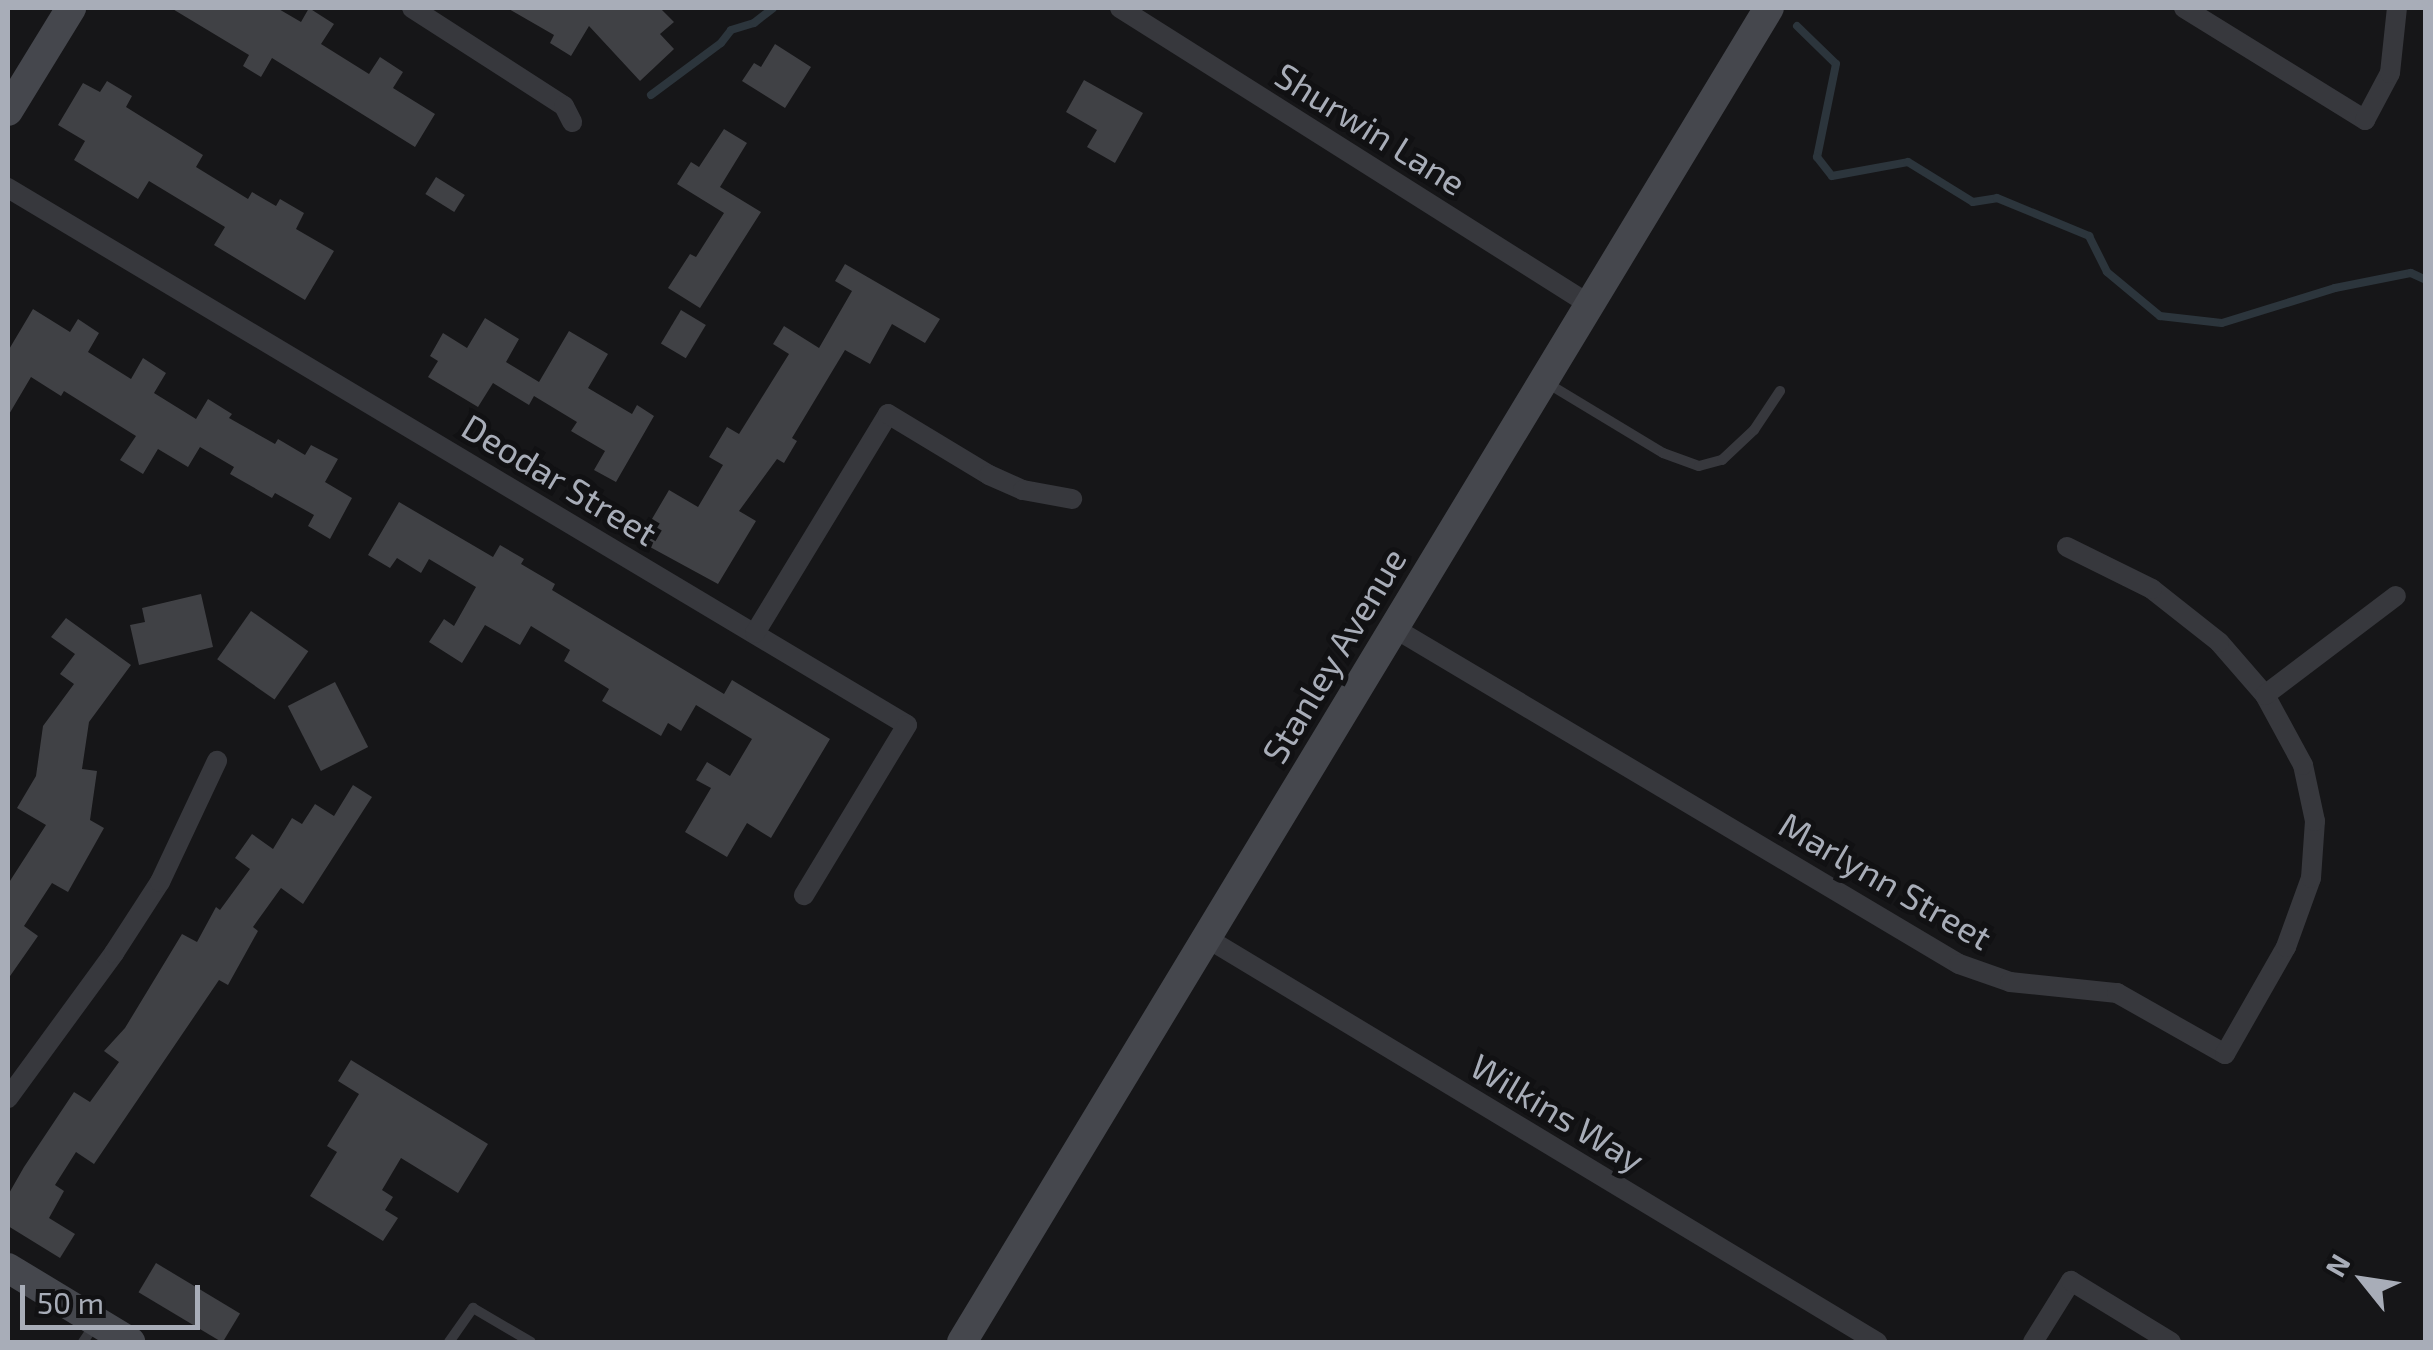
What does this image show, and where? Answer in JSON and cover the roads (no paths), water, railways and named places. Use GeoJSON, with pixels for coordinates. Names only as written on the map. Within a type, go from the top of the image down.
{"type":"FeatureCollection","features":[{"type":"Feature","properties":{"kind":"street"},"geometry":{"type":"LineString","coordinates":[[8,112],[71,8]]}},
{"type":"Feature","properties":{"kind":"street"},"geometry":{"type":"LineString","coordinates":[[412,8],[564,106],[572,122]]}},
{"type":"Feature","properties":{"kind":"street","name":"Shurwin Lane"},"geometry":{"type":"LineString","coordinates":[[1120,8],[1587,303]]}},
{"type":"Feature","properties":{"kind":"street","name":"Stanley Avenue"},"geometry":{"type":"LineString","coordinates":[[962,1342],[1587,303],[1769,8]]}},
{"type":"Feature","properties":{"kind":"street"},"geometry":{"type":"LineString","coordinates":[[2184,8],[2365,120],[2390,73],[2397,8]]}},
{"type":"Feature","properties":{"kind":"street","name":"Deodar Street"},"geometry":{"type":"LineString","coordinates":[[8,188],[908,725],[804,896]]}},
{"type":"Feature","properties":{"kind":"street"},"geometry":{"type":"LineString","coordinates":[[754,632],[888,414],[989,475],[1023,490],[1072,500]]}},
{"type":"Feature","properties":{"kind":"street","name":"Marlynn Street"},"geometry":{"type":"LineString","coordinates":[[1394,628],[1960,964],[2010,982],[2117,994],[2225,1054],[2286,947],[2311,878],[2315,840],[2308,783],[2287,730],[2265,695],[2219,642],[2188,614],[2140,582],[2067,547]]}},
{"type":"Feature","properties":{"kind":"street"},"geometry":{"type":"LineString","coordinates":[[2265,695],[2396,596]]}},
{"type":"Feature","properties":{"kind":"street"},"geometry":{"type":"LineString","coordinates":[[8,1098],[114,954],[160,882],[217,761]]}},
{"type":"Feature","properties":{"kind":"street","name":"Wilkins Way"},"geometry":{"type":"LineString","coordinates":[[1205,937],[1877,1342]]}},
{"type":"Feature","properties":{"kind":"street"},"geometry":{"type":"LineString","coordinates":[[8,1268],[90,1332],[130,1342]]}},
{"type":"Feature","properties":{"kind":"street"},"geometry":{"type":"LineString","coordinates":[[2033,1342],[2071,1282],[2171,1342]]}},
{"type":"Feature","properties":{"kind":"lane"},"geometry":{"type":"LineString","coordinates":[[1542,380],[1663,454],[1700,466],[1722,460],[1754,430],[1780,392]]}},
{"type":"Feature","properties":{"kind":"lane"},"geometry":{"type":"LineString","coordinates":[[448,1342],[473,1308],[531,1342]]}},
{"type":"Feature","properties":{"kind":"waterway"},"geometry":{"type":"LineString","coordinates":[[651,95],[721,43],[731,30],[754,23],[773,8]]}},
{"type":"Feature","properties":{"kind":"waterway"},"geometry":{"type":"LineString","coordinates":[[1797,26],[1836,64],[1817,157],[1832,176],[1908,162],[1973,202],[1997,198],[2089,236],[2107,272],[2160,316],[2222,323],[2335,288],[2411,273],[2426,280]]}}]}
